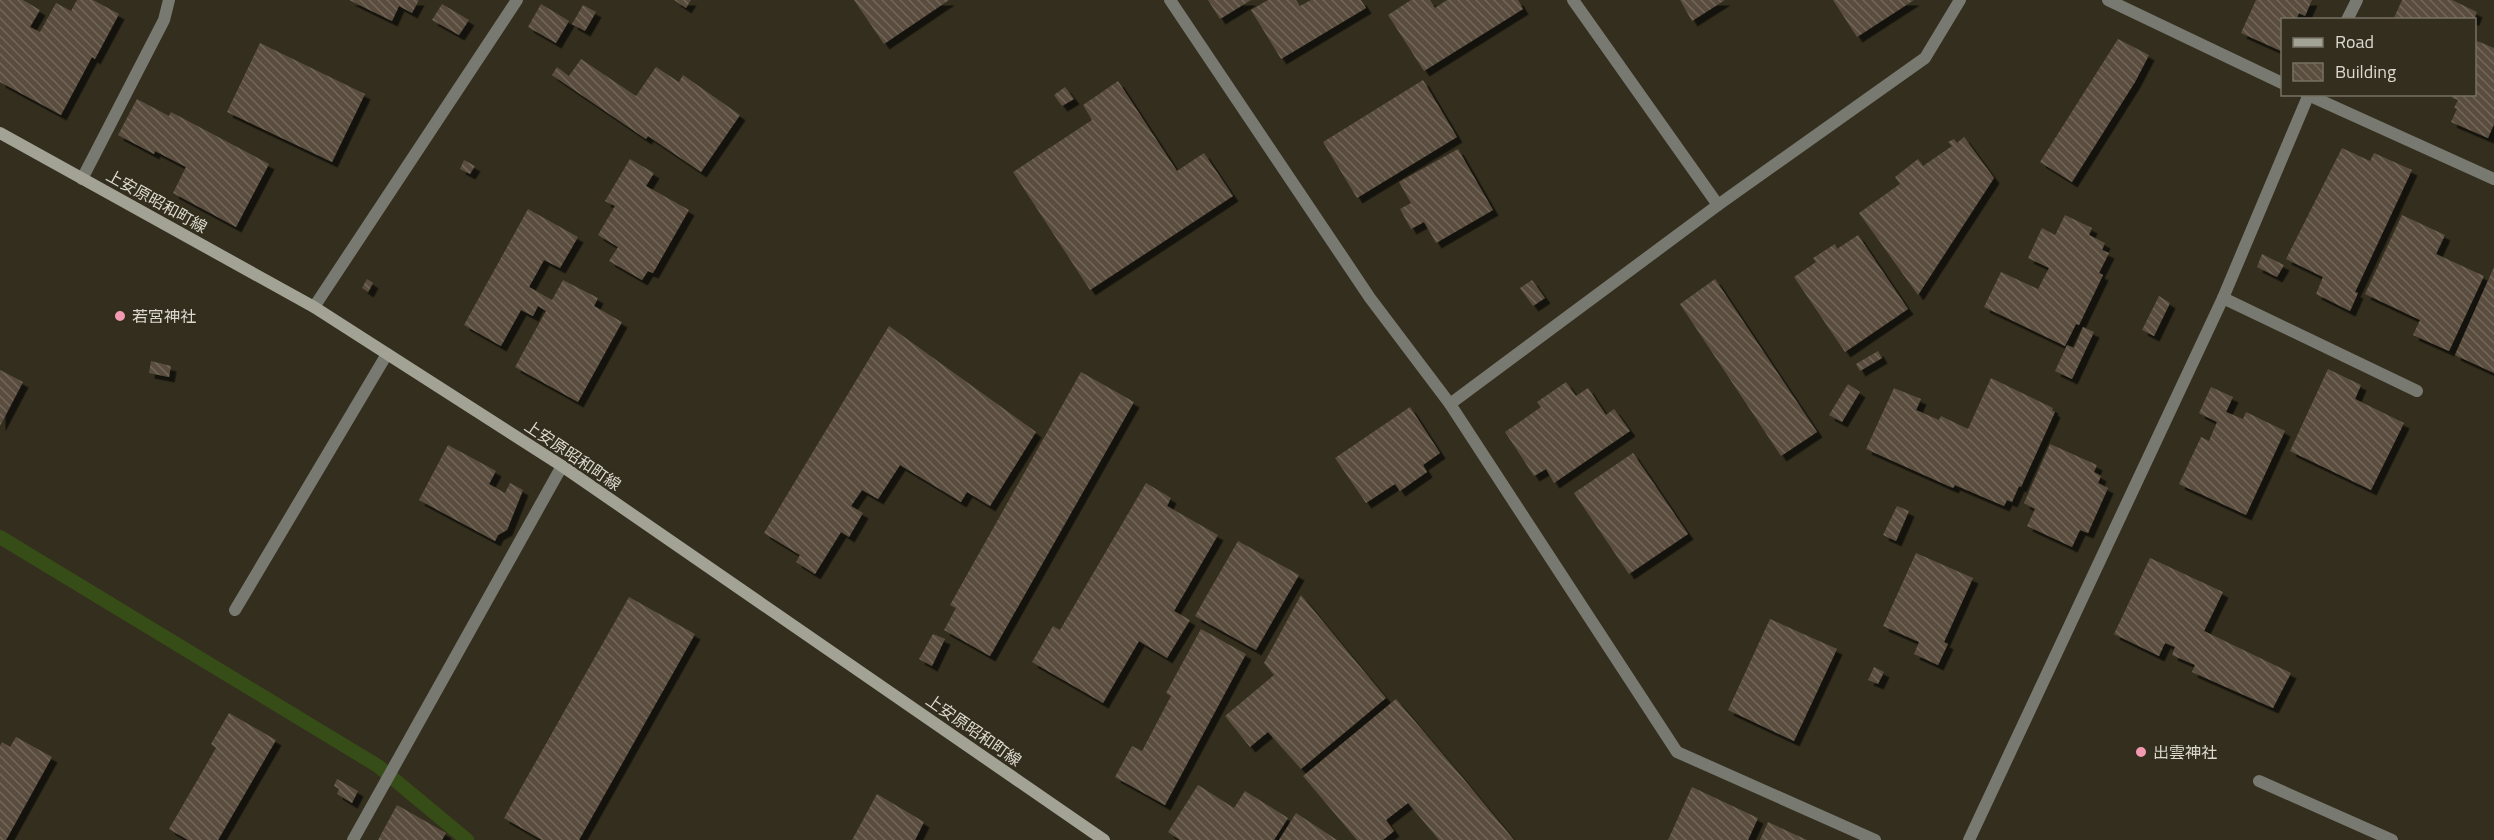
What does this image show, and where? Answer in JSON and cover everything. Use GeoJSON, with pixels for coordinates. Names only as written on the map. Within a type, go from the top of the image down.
{"type":"FeatureCollection","features":[{"type":"Feature","properties":{"kind":"main road","name":"上安原昭和町線"},"geometry":{"type":"LineString","coordinates":[[0,133],[314,307],[562,466],[1104,840]]}},
{"type":"Feature","properties":{"kind":"street"},"geometry":{"type":"LineString","coordinates":[[82,179],[164,20],[169,0]]}},
{"type":"Feature","properties":{"kind":"street"},"geometry":{"type":"LineString","coordinates":[[314,307],[517,0]]}},
{"type":"Feature","properties":{"kind":"street"},"geometry":{"type":"LineString","coordinates":[[1170,0],[1370,298],[1450,404],[1677,752],[1875,840]]}},
{"type":"Feature","properties":{"kind":"street"},"geometry":{"type":"LineString","coordinates":[[1573,0],[1718,205]]}},
{"type":"Feature","properties":{"kind":"street"},"geometry":{"type":"LineString","coordinates":[[1450,404],[1718,205],[1925,58],[1960,0]]}},
{"type":"Feature","properties":{"kind":"street"},"geometry":{"type":"LineString","coordinates":[[2108,0],[2281,82]]}},
{"type":"Feature","properties":{"kind":"street"},"geometry":{"type":"LineString","coordinates":[[2348,18],[2357,0]]}},
{"type":"Feature","properties":{"kind":"street"},"geometry":{"type":"LineString","coordinates":[[1969,840],[2223,298],[2308,96]]}},
{"type":"Feature","properties":{"kind":"street"},"geometry":{"type":"LineString","coordinates":[[2310,96],[2494,179]]}},
{"type":"Feature","properties":{"kind":"street"},"geometry":{"type":"LineString","coordinates":[[2223,298],[2417,391]]}},
{"type":"Feature","properties":{"kind":"street"},"geometry":{"type":"LineString","coordinates":[[235,610],[387,354]]}},
{"type":"Feature","properties":{"kind":"street"},"geometry":{"type":"LineString","coordinates":[[353,840],[562,466]]}},
{"type":"Feature","properties":{"kind":"street"},"geometry":{"type":"LineString","coordinates":[[2259,781],[2392,840]]}},
{"type":"Feature","properties":{"kind":"building"},"geometry":{"type":"Polygon","coordinates":[[[0,0],[23,0],[40,10],[30,27],[40,32],[56,3],[71,11],[77,0],[93,0],[119,14],[95,59],[92,57],[61,115],[0,82],[0,0]]]}},
{"type":"Feature","properties":{"kind":"building"},"geometry":{"type":"Polygon","coordinates":[[[349,0],[419,0],[412,13],[399,6],[392,21],[349,0]]]}},
{"type":"Feature","properties":{"kind":"building"},"geometry":{"type":"Polygon","coordinates":[[[674,0],[691,0],[686,8],[674,0]]]}},
{"type":"Feature","properties":{"kind":"building"},"geometry":{"type":"Polygon","coordinates":[[[854,0],[949,0],[884,44],[854,0]]]}},
{"type":"Feature","properties":{"kind":"building"},"geometry":{"type":"Polygon","coordinates":[[[1208,0],[1251,0],[1220,19],[1208,0]]]}},
{"type":"Feature","properties":{"kind":"building"},"geometry":{"type":"Polygon","coordinates":[[[1268,0],[1296,0],[1300,6],[1311,0],[1361,0],[1366,8],[1281,59],[1251,10],[1268,0]]]}},
{"type":"Feature","properties":{"kind":"building"},"geometry":{"type":"Polygon","coordinates":[[[1411,0],[1430,0],[1435,8],[1447,0],[1518,0],[1523,9],[1424,71],[1388,15],[1411,0]]]}},
{"type":"Feature","properties":{"kind":"building"},"geometry":{"type":"Polygon","coordinates":[[[1680,0],[1725,0],[1692,21],[1680,0]]]}},
{"type":"Feature","properties":{"kind":"building"},"geometry":{"type":"Polygon","coordinates":[[[1833,0],[1914,0],[1857,37],[1833,0]]]}},
{"type":"Feature","properties":{"kind":"building"},"geometry":{"type":"Polygon","coordinates":[[[2256,0],[2312,0],[2305,16],[2299,13],[2297,18],[2281,18],[2281,51],[2241,33],[2256,0]]]}},
{"type":"Feature","properties":{"kind":"building"},"geometry":{"type":"Polygon","coordinates":[[[2402,0],[2452,0],[2477,12],[2475,18],[2394,18],[2402,0]]]}},
{"type":"Feature","properties":{"kind":"building"},"geometry":{"type":"Polygon","coordinates":[[[442,4],[469,20],[459,35],[432,20],[442,4]]]}},
{"type":"Feature","properties":{"kind":"building"},"geometry":{"type":"Polygon","coordinates":[[[541,4],[569,21],[556,43],[528,27],[541,4]]]}},
{"type":"Feature","properties":{"kind":"building"},"geometry":{"type":"Polygon","coordinates":[[[583,5],[596,12],[585,31],[572,24],[583,5]]]}},
{"type":"Feature","properties":{"kind":"building"},"geometry":{"type":"Polygon","coordinates":[[[2118,39],[2149,55],[2135,82],[2072,182],[2040,162],[2118,39]]]}},
{"type":"Feature","properties":{"kind":"building"},"geometry":{"type":"Polygon","coordinates":[[[2477,41],[2494,48],[2494,124],[2488,138],[2451,122],[2458,100],[2452,98],[2452,96],[2476,96],[2477,41]]]}},
{"type":"Feature","properties":{"kind":"building"},"geometry":{"type":"Polygon","coordinates":[[[260,43],[365,94],[332,162],[227,112],[260,43]]]}},
{"type":"Feature","properties":{"kind":"building"},"geometry":{"type":"Polygon","coordinates":[[[581,59],[636,96],[656,67],[679,82],[683,75],[740,115],[701,172],[648,136],[646,139],[552,75],[557,67],[569,76],[581,59]]]}},
{"type":"Feature","properties":{"kind":"building"},"geometry":{"type":"Polygon","coordinates":[[[1423,80],[1457,137],[1357,198],[1323,142],[1423,80]]]}},
{"type":"Feature","properties":{"kind":"building"},"geometry":{"type":"Polygon","coordinates":[[[1118,81],[1177,171],[1204,153],[1233,196],[1090,290],[1013,172],[1092,120],[1083,105],[1118,81]]]}},
{"type":"Feature","properties":{"kind":"building"},"geometry":{"type":"Polygon","coordinates":[[[1065,87],[1074,99],[1062,106],[1054,95],[1065,87]]]}},
{"type":"Feature","properties":{"kind":"building"},"geometry":{"type":"Polygon","coordinates":[[[137,99],[169,116],[171,112],[269,164],[236,227],[173,193],[186,167],[155,151],[154,154],[118,135],[137,99]]]}},
{"type":"Feature","properties":{"kind":"building"},"geometry":{"type":"Polygon","coordinates":[[[1964,137],[1994,178],[1918,295],[1859,213],[1900,184],[1895,177],[1918,159],[1923,166],[1952,146],[1948,142],[1954,139],[1957,143],[1964,137]]]}},
{"type":"Feature","properties":{"kind":"building"},"geometry":{"type":"Polygon","coordinates":[[[2342,148],[2370,161],[2374,153],[2412,170],[2355,292],[2358,293],[2350,311],[2316,294],[2323,277],[2286,259],[2342,148]]]}},
{"type":"Feature","properties":{"kind":"building"},"geometry":{"type":"Polygon","coordinates":[[[1458,149],[1493,210],[1436,243],[1424,222],[1411,229],[1400,209],[1411,203],[1399,182],[1458,149]]]}},
{"type":"Feature","properties":{"kind":"building"},"geometry":{"type":"Polygon","coordinates":[[[630,159],[654,173],[646,186],[689,210],[653,273],[648,271],[642,280],[609,261],[618,247],[598,235],[615,206],[605,201],[630,159]]]}},
{"type":"Feature","properties":{"kind":"building"},"geometry":{"type":"Polygon","coordinates":[[[464,160],[475,166],[470,174],[460,169],[464,160]]]}},
{"type":"Feature","properties":{"kind":"building"},"geometry":{"type":"Polygon","coordinates":[[[528,209],[578,237],[560,268],[544,260],[529,287],[552,300],[563,280],[598,298],[594,306],[622,322],[578,402],[515,367],[546,311],[538,306],[533,316],[521,310],[501,346],[464,325],[528,209]]]}},
{"type":"Feature","properties":{"kind":"building"},"geometry":{"type":"Polygon","coordinates":[[[2065,215],[2092,228],[2089,235],[2105,243],[2102,250],[2109,253],[2099,273],[2103,275],[2079,325],[2076,324],[2065,346],[1984,307],[2001,272],[2038,289],[2049,268],[2028,258],[2042,228],[2055,235],[2065,215]]]}},
{"type":"Feature","properties":{"kind":"building"},"geometry":{"type":"Polygon","coordinates":[[[2402,215],[2445,235],[2436,254],[2484,276],[2449,351],[2413,335],[2420,320],[2365,294],[2402,215]]]}},
{"type":"Feature","properties":{"kind":"building"},"geometry":{"type":"Polygon","coordinates":[[[1858,235],[1908,309],[1845,352],[1794,277],[1816,262],[1813,258],[1835,244],[1837,249],[1858,235]]]}},
{"type":"Feature","properties":{"kind":"building"},"geometry":{"type":"Polygon","coordinates":[[[2262,254],[2284,265],[2277,277],[2257,267],[2262,254]]]}},
{"type":"Feature","properties":{"kind":"building"},"geometry":{"type":"Polygon","coordinates":[[[2494,267],[2494,373],[2455,355],[2494,267]]]}},
{"type":"Feature","properties":{"kind":"building"},"geometry":{"type":"Polygon","coordinates":[[[367,279],[373,283],[368,292],[362,288],[367,279]]]}},
{"type":"Feature","properties":{"kind":"building"},"geometry":{"type":"Polygon","coordinates":[[[1715,279],[1817,432],[1781,456],[1680,304],[1715,279]]]}},
{"type":"Feature","properties":{"kind":"building"},"geometry":{"type":"Polygon","coordinates":[[[1532,280],[1545,298],[1533,306],[1520,288],[1532,280]]]}},
{"type":"Feature","properties":{"kind":"building"},"geometry":{"type":"Polygon","coordinates":[[[2159,296],[2170,303],[2154,336],[2142,330],[2159,296]]]}},
{"type":"Feature","properties":{"kind":"building"},"geometry":{"type":"Polygon","coordinates":[[[889,326],[1036,432],[990,506],[967,492],[961,502],[900,465],[878,499],[862,490],[851,506],[863,513],[849,537],[841,532],[815,574],[796,562],[800,555],[764,533],[889,326]]]}},
{"type":"Feature","properties":{"kind":"building"},"geometry":{"type":"Polygon","coordinates":[[[2083,327],[2094,332],[2072,379],[2055,371],[2067,345],[2074,348],[2083,327]]]}},
{"type":"Feature","properties":{"kind":"building"},"geometry":{"type":"Polygon","coordinates":[[[1878,351],[1882,358],[1860,371],[1856,364],[1878,351]]]}},
{"type":"Feature","properties":{"kind":"building"},"geometry":{"type":"Polygon","coordinates":[[[151,361],[171,366],[169,377],[149,373],[151,361]]]}},
{"type":"Feature","properties":{"kind":"building"},"geometry":{"type":"Polygon","coordinates":[[[2328,369],[2361,385],[2355,399],[2404,423],[2371,490],[2290,451],[2328,369]]]}},
{"type":"Feature","properties":{"kind":"building"},"geometry":{"type":"Polygon","coordinates":[[[0,370],[23,382],[0,426],[0,370]]]}},
{"type":"Feature","properties":{"kind":"building"},"geometry":{"type":"Polygon","coordinates":[[[1081,372],[1134,402],[990,656],[944,630],[956,608],[950,605],[1081,372]]]}},
{"type":"Feature","properties":{"kind":"building"},"geometry":{"type":"Polygon","coordinates":[[[1991,378],[2053,408],[2055,412],[2012,502],[2007,500],[2004,506],[1955,485],[1953,488],[1866,449],[1894,388],[1921,399],[1916,410],[1939,420],[1941,416],[1968,429],[1991,378]]]}},
{"type":"Feature","properties":{"kind":"building"},"geometry":{"type":"Polygon","coordinates":[[[1566,382],[1576,396],[1588,388],[1606,415],[1614,409],[1630,431],[1554,483],[1546,469],[1534,476],[1505,432],[1541,407],[1537,402],[1566,382]]]}},
{"type":"Feature","properties":{"kind":"building"},"geometry":{"type":"Polygon","coordinates":[[[1848,384],[1860,392],[1842,422],[1829,415],[1848,384]]]}},
{"type":"Feature","properties":{"kind":"building"},"geometry":{"type":"Polygon","coordinates":[[[2211,387],[2233,397],[2226,412],[2243,419],[2246,412],[2285,431],[2246,515],[2179,484],[2201,437],[2209,441],[2217,422],[2199,413],[2211,387]]]}},
{"type":"Feature","properties":{"kind":"building"},"geometry":{"type":"Polygon","coordinates":[[[1410,407],[1440,453],[1423,465],[1427,472],[1400,491],[1395,484],[1366,503],[1335,458],[1410,407]]]}},
{"type":"Feature","properties":{"kind":"building"},"geometry":{"type":"Polygon","coordinates":[[[2050,444],[2097,465],[2094,472],[2101,476],[2098,483],[2108,488],[2088,533],[2080,530],[2072,547],[2027,526],[2035,509],[2024,503],[2050,444]]]}},
{"type":"Feature","properties":{"kind":"building"},"geometry":{"type":"Polygon","coordinates":[[[448,445],[496,471],[489,484],[505,493],[510,483],[523,490],[507,530],[498,535],[495,541],[419,500],[448,445]]]}},
{"type":"Feature","properties":{"kind":"building"},"geometry":{"type":"Polygon","coordinates":[[[1633,453],[1688,534],[1629,574],[1574,493],[1633,453]]]}},
{"type":"Feature","properties":{"kind":"building"},"geometry":{"type":"Polygon","coordinates":[[[1146,483],[1171,498],[1167,506],[1218,535],[1174,611],[1190,620],[1167,658],[1139,641],[1103,703],[1032,662],[1053,626],[1060,630],[1146,483]]]}},
{"type":"Feature","properties":{"kind":"building"},"geometry":{"type":"Polygon","coordinates":[[[1897,506],[1909,511],[1896,541],[1883,535],[1897,506]]]}},
{"type":"Feature","properties":{"kind":"building"},"geometry":{"type":"Polygon","coordinates":[[[1238,541],[1299,575],[1256,650],[1195,616],[1238,541]]]}},
{"type":"Feature","properties":{"kind":"building"},"geometry":{"type":"Polygon","coordinates":[[[1916,553],[1973,578],[1944,642],[1948,644],[1938,665],[1914,654],[1919,642],[1883,626],[1916,553]]]}},
{"type":"Feature","properties":{"kind":"building"},"geometry":{"type":"Polygon","coordinates":[[[2150,558],[2223,592],[2204,631],[2291,673],[2273,708],[2192,672],[2195,665],[2172,655],[2175,647],[2165,643],[2159,656],[2114,634],[2150,558]]]}},
{"type":"Feature","properties":{"kind":"building"},"geometry":{"type":"Polygon","coordinates":[[[1301,595],[1386,698],[1301,769],[1268,732],[1250,747],[1225,716],[1274,675],[1264,663],[1301,595]]]}},
{"type":"Feature","properties":{"kind":"building"},"geometry":{"type":"Polygon","coordinates":[[[629,597],[695,634],[579,840],[542,840],[504,818],[629,597]]]}},
{"type":"Feature","properties":{"kind":"building"},"geometry":{"type":"Polygon","coordinates":[[[1770,619],[1837,649],[1794,741],[1728,710],[1770,619]]]}},
{"type":"Feature","properties":{"kind":"building"},"geometry":{"type":"Polygon","coordinates":[[[1201,629],[1246,654],[1165,805],[1115,777],[1132,746],[1142,751],[1171,696],[1166,693],[1201,629]]]}},
{"type":"Feature","properties":{"kind":"building"},"geometry":{"type":"Polygon","coordinates":[[[933,634],[945,639],[932,666],[919,659],[933,634]]]}},
{"type":"Feature","properties":{"kind":"building"},"geometry":{"type":"Polygon","coordinates":[[[1874,667],[1884,672],[1878,684],[1868,680],[1874,667]]]}},
{"type":"Feature","properties":{"kind":"building"},"geometry":{"type":"Polygon","coordinates":[[[1396,699],[1514,840],[1439,840],[1408,803],[1386,820],[1394,831],[1383,840],[1357,840],[1303,776],[1396,699]]]}},
{"type":"Feature","properties":{"kind":"building"},"geometry":{"type":"Polygon","coordinates":[[[229,713],[276,740],[218,840],[188,840],[169,829],[216,748],[211,744],[229,713]]]}},
{"type":"Feature","properties":{"kind":"building"},"geometry":{"type":"Polygon","coordinates":[[[16,737],[52,757],[6,840],[0,840],[0,746],[2,742],[10,747],[16,737]]]}},
{"type":"Feature","properties":{"kind":"building"},"geometry":{"type":"Polygon","coordinates":[[[337,779],[358,791],[352,803],[337,794],[339,789],[334,786],[337,779]]]}},
{"type":"Feature","properties":{"kind":"building"},"geometry":{"type":"Polygon","coordinates":[[[1198,785],[1234,808],[1245,791],[1288,818],[1274,840],[1180,840],[1168,832],[1198,785]]]}},
{"type":"Feature","properties":{"kind":"building"},"geometry":{"type":"Polygon","coordinates":[[[1692,787],[1758,818],[1748,840],[1668,840],[1692,787]]]}},
{"type":"Feature","properties":{"kind":"building"},"geometry":{"type":"Polygon","coordinates":[[[877,794],[924,822],[915,840],[852,840],[877,794]]]}},
{"type":"Feature","properties":{"kind":"building"},"geometry":{"type":"Polygon","coordinates":[[[397,805],[446,833],[442,840],[378,840],[397,805]]]}},
{"type":"Feature","properties":{"kind":"building"},"geometry":{"type":"Polygon","coordinates":[[[1296,813],[1337,840],[1279,840],[1296,813]]]}},
{"type":"Feature","properties":{"kind":"building"},"geometry":{"type":"Polygon","coordinates":[[[1768,822],[1807,840],[1760,840],[1768,822]]]}},
{"type":"Feature","properties":{"kind":"waterway"},"geometry":{"type":"LineString","coordinates":[[0,537],[378,766],[467,840]]}},
{"type":"Feature","properties":{"kind":"place","name":"若宮神社"},"geometry":{"type":"Point","coordinates":[120,316]}},
{"type":"Feature","properties":{"kind":"place","name":"出雲神社"},"geometry":{"type":"Point","coordinates":[2141,752]}}]}
